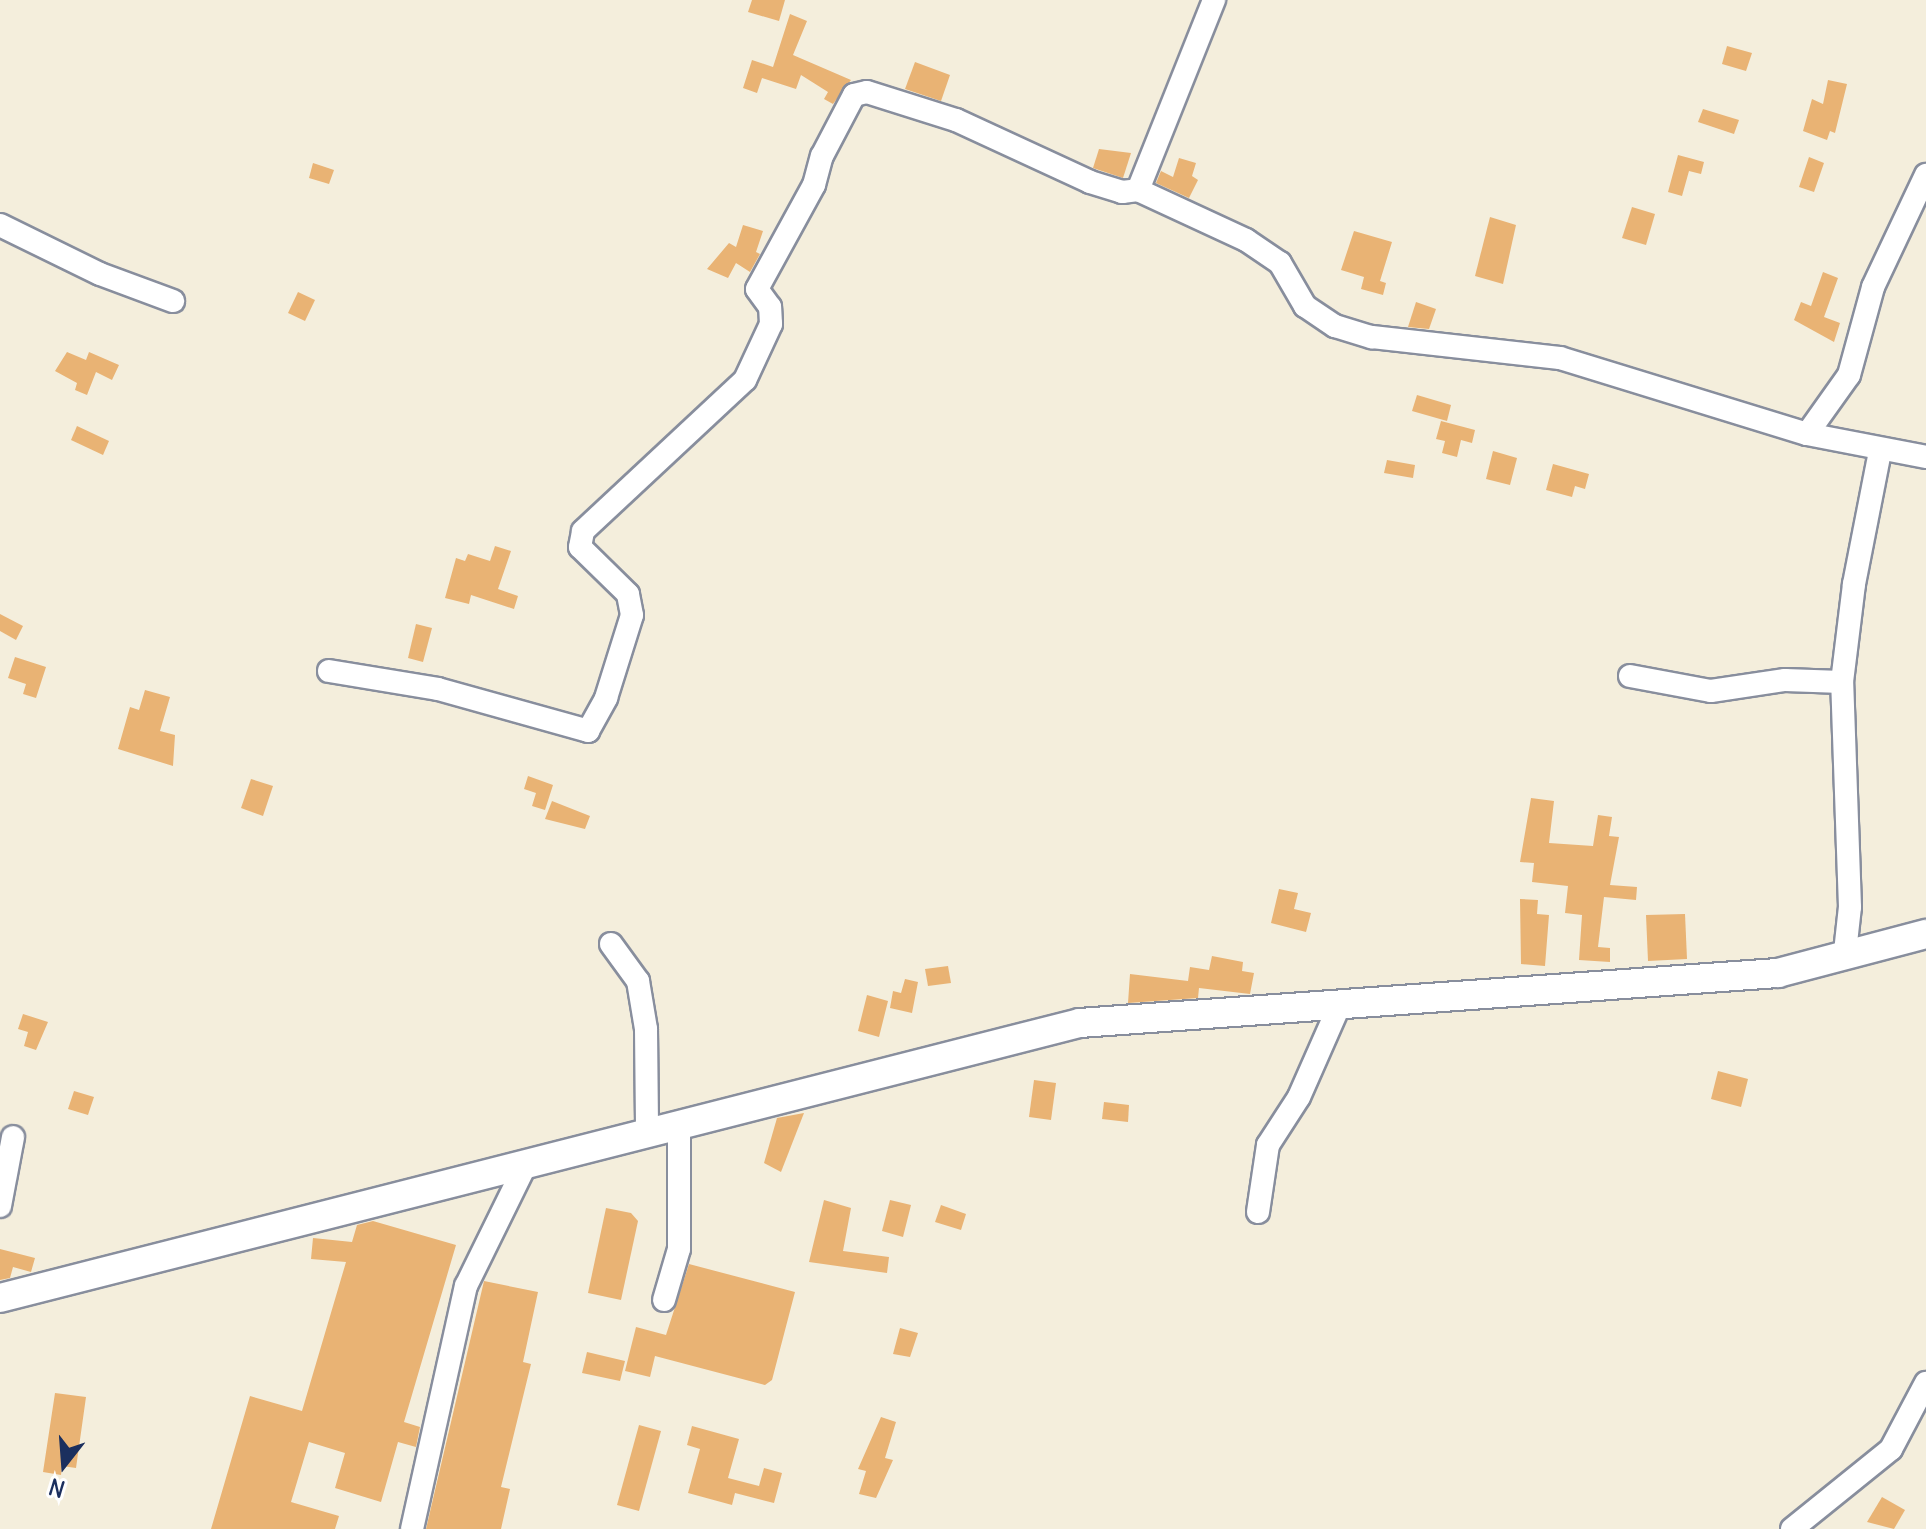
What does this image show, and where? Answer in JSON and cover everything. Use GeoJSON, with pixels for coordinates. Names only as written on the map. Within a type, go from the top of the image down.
{"type":"FeatureCollection","features":[{"type":"Feature","properties":{"kind":"main road"},"geometry":{"type":"LineString","coordinates":[[0,1298],[1080,1023],[1778,973],[1845,952],[1926,934]]}},
{"type":"Feature","properties":{"kind":"street"},"geometry":{"type":"LineString","coordinates":[[1138,190],[1214,0]]}},
{"type":"Feature","properties":{"kind":"street"},"geometry":{"type":"LineString","coordinates":[[329,671],[438,689],[588,731],[606,698],[632,615],[628,594],[580,547],[583,531],[745,380],[771,324],[770,307],[757,289],[814,185],[822,156],[854,95],[867,92],[956,120],[1090,182],[1122,192],[1138,190],[1246,240],[1280,263],[1305,306],[1335,326],[1372,337],[1560,358],[1807,434],[1880,452],[1926,457]]}},
{"type":"Feature","properties":{"kind":"street"},"geometry":{"type":"LineString","coordinates":[[1807,434],[1849,375],[1873,287],[1926,175]]}},
{"type":"Feature","properties":{"kind":"street"},"geometry":{"type":"LineString","coordinates":[[0,225],[100,274],[173,301]]}},
{"type":"Feature","properties":{"kind":"street"},"geometry":{"type":"LineString","coordinates":[[1845,952],[1850,907],[1842,682],[1880,452]]}},
{"type":"Feature","properties":{"kind":"street"},"geometry":{"type":"LineString","coordinates":[[1630,676],[1711,691],[1785,680],[1842,682]]}},
{"type":"Feature","properties":{"kind":"street"},"geometry":{"type":"LineString","coordinates":[[611,944],[638,981],[646,1029],[647,1133]]}},
{"type":"Feature","properties":{"kind":"street"},"geometry":{"type":"LineString","coordinates":[[1258,1212],[1268,1145],[1299,1097],[1340,1004]]}},
{"type":"Feature","properties":{"kind":"street"},"geometry":{"type":"LineString","coordinates":[[664,1300],[679,1249],[679,1125]]}},
{"type":"Feature","properties":{"kind":"street"},"geometry":{"type":"LineString","coordinates":[[0,1206],[13,1137]]}},
{"type":"Feature","properties":{"kind":"street"},"geometry":{"type":"LineString","coordinates":[[412,1529],[466,1286],[526,1164]]}},
{"type":"Feature","properties":{"kind":"street"},"geometry":{"type":"LineString","coordinates":[[1792,1529],[1891,1449],[1926,1383]]}},
{"type":"Feature","properties":{"kind":"building"},"geometry":{"type":"Polygon","coordinates":[[[752,0],[785,0],[779,21],[748,12],[752,0]]]}},
{"type":"Feature","properties":{"kind":"building"},"geometry":{"type":"Polygon","coordinates":[[[790,14],[807,21],[793,55],[851,80],[833,104],[824,99],[828,92],[801,75],[796,89],[762,78],[757,93],[743,88],[752,60],[773,67],[790,14]]]}},
{"type":"Feature","properties":{"kind":"building"},"geometry":{"type":"Polygon","coordinates":[[[1727,46],[1752,53],[1746,71],[1722,64],[1727,46]]]}},
{"type":"Feature","properties":{"kind":"building"},"geometry":{"type":"Polygon","coordinates":[[[915,62],[950,75],[941,101],[905,89],[915,62]]]}},
{"type":"Feature","properties":{"kind":"building"},"geometry":{"type":"Polygon","coordinates":[[[1828,80],[1847,84],[1835,133],[1830,131],[1827,140],[1803,131],[1812,99],[1823,104],[1828,80]]]}},
{"type":"Feature","properties":{"kind":"building"},"geometry":{"type":"Polygon","coordinates":[[[1703,109],[1739,120],[1734,134],[1698,122],[1703,109]]]}},
{"type":"Feature","properties":{"kind":"building"},"geometry":{"type":"Polygon","coordinates":[[[1099,149],[1131,153],[1123,178],[1093,168],[1099,149]]]}},
{"type":"Feature","properties":{"kind":"building"},"geometry":{"type":"Polygon","coordinates":[[[1678,155],[1704,162],[1701,174],[1689,171],[1682,196],[1668,192],[1678,155]]]}},
{"type":"Feature","properties":{"kind":"building"},"geometry":{"type":"Polygon","coordinates":[[[1809,157],[1824,163],[1814,192],[1799,187],[1809,157]]]}},
{"type":"Feature","properties":{"kind":"building"},"geometry":{"type":"Polygon","coordinates":[[[1179,158],[1196,163],[1192,176],[1198,180],[1189,198],[1156,183],[1161,171],[1173,177],[1179,158]]]}},
{"type":"Feature","properties":{"kind":"building"},"geometry":{"type":"Polygon","coordinates":[[[313,163],[334,170],[329,184],[309,178],[313,163]]]}},
{"type":"Feature","properties":{"kind":"building"},"geometry":{"type":"Polygon","coordinates":[[[1632,207],[1655,214],[1646,245],[1622,238],[1632,207]]]}},
{"type":"Feature","properties":{"kind":"building"},"geometry":{"type":"Polygon","coordinates":[[[1490,217],[1516,225],[1503,284],[1475,276],[1490,217]]]}},
{"type":"Feature","properties":{"kind":"building"},"geometry":{"type":"Polygon","coordinates":[[[743,225],[763,231],[756,252],[760,254],[750,272],[736,263],[728,278],[707,269],[729,243],[736,247],[743,225]]]}},
{"type":"Feature","properties":{"kind":"building"},"geometry":{"type":"Polygon","coordinates":[[[1354,231],[1392,242],[1380,281],[1386,283],[1383,295],[1361,289],[1364,277],[1341,270],[1354,231]]]}},
{"type":"Feature","properties":{"kind":"building"},"geometry":{"type":"Polygon","coordinates":[[[1823,272],[1838,278],[1824,317],[1840,323],[1834,342],[1794,320],[1801,302],[1811,306],[1823,272]]]}},
{"type":"Feature","properties":{"kind":"building"},"geometry":{"type":"Polygon","coordinates":[[[298,292],[315,300],[305,321],[288,313],[298,292]]]}},
{"type":"Feature","properties":{"kind":"building"},"geometry":{"type":"Polygon","coordinates":[[[1416,302],[1436,309],[1429,329],[1408,327],[1416,302]]]}},
{"type":"Feature","properties":{"kind":"building"},"geometry":{"type":"Polygon","coordinates":[[[67,352],[86,360],[89,352],[119,365],[112,380],[96,372],[87,395],[75,390],[77,383],[55,371],[67,352]]]}},
{"type":"Feature","properties":{"kind":"building"},"geometry":{"type":"Polygon","coordinates":[[[1417,395],[1451,405],[1447,421],[1412,411],[1417,395]]]}},
{"type":"Feature","properties":{"kind":"building"},"geometry":{"type":"Polygon","coordinates":[[[1441,421],[1475,430],[1472,443],[1461,440],[1457,457],[1442,453],[1445,441],[1436,439],[1441,421]]]}},
{"type":"Feature","properties":{"kind":"building"},"geometry":{"type":"Polygon","coordinates":[[[77,426],[109,441],[103,455],[71,440],[77,426]]]}},
{"type":"Feature","properties":{"kind":"building"},"geometry":{"type":"Polygon","coordinates":[[[1493,451],[1517,458],[1510,485],[1486,479],[1493,451]]]}},
{"type":"Feature","properties":{"kind":"building"},"geometry":{"type":"Polygon","coordinates":[[[1387,460],[1415,465],[1413,478],[1384,473],[1387,460]]]}},
{"type":"Feature","properties":{"kind":"building"},"geometry":{"type":"Polygon","coordinates":[[[1553,464],[1589,474],[1585,489],[1575,486],[1572,497],[1546,490],[1553,464]]]}},
{"type":"Feature","properties":{"kind":"building"},"geometry":{"type":"Polygon","coordinates":[[[495,546],[511,551],[498,589],[518,596],[514,609],[471,595],[469,604],[445,598],[456,558],[465,561],[468,554],[490,561],[495,546]]]}},
{"type":"Feature","properties":{"kind":"building"},"geometry":{"type":"Polygon","coordinates":[[[0,614],[23,626],[16,640],[0,631],[0,614]]]}},
{"type":"Feature","properties":{"kind":"building"},"geometry":{"type":"Polygon","coordinates":[[[416,624],[432,628],[423,662],[408,658],[416,624]]]}},
{"type":"Feature","properties":{"kind":"building"},"geometry":{"type":"Polygon","coordinates":[[[15,657],[46,667],[36,698],[23,694],[26,684],[8,678],[15,657]]]}},
{"type":"Feature","properties":{"kind":"building"},"geometry":{"type":"Polygon","coordinates":[[[145,690],[170,697],[160,731],[175,735],[173,766],[118,749],[130,707],[139,710],[145,690]]]}},
{"type":"Feature","properties":{"kind":"building"},"geometry":{"type":"Polygon","coordinates":[[[528,776],[553,785],[545,810],[532,806],[536,793],[524,789],[528,776]]]}},
{"type":"Feature","properties":{"kind":"building"},"geometry":{"type":"Polygon","coordinates":[[[251,779],[273,786],[263,816],[241,808],[251,779]]]}},
{"type":"Feature","properties":{"kind":"building"},"geometry":{"type":"Polygon","coordinates":[[[1531,798],[1554,801],[1549,843],[1593,846],[1598,815],[1612,817],[1609,836],[1619,837],[1610,885],[1637,887],[1636,900],[1604,897],[1598,947],[1610,948],[1610,962],[1579,960],[1582,915],[1565,913],[1568,886],[1532,882],[1534,863],[1520,862],[1531,798]]]}},
{"type":"Feature","properties":{"kind":"building"},"geometry":{"type":"Polygon","coordinates":[[[552,801],[590,816],[585,829],[545,819],[552,801]]]}},
{"type":"Feature","properties":{"kind":"building"},"geometry":{"type":"Polygon","coordinates":[[[1279,889],[1298,893],[1294,909],[1311,913],[1306,932],[1271,923],[1279,889]]]}},
{"type":"Feature","properties":{"kind":"building"},"geometry":{"type":"Polygon","coordinates":[[[1520,899],[1538,900],[1537,914],[1549,915],[1545,966],[1521,964],[1520,899]]]}},
{"type":"Feature","properties":{"kind":"building"},"geometry":{"type":"Polygon","coordinates":[[[1685,914],[1687,959],[1648,961],[1646,915],[1685,914]]]}},
{"type":"Feature","properties":{"kind":"building"},"geometry":{"type":"Polygon","coordinates":[[[1212,956],[1243,962],[1242,971],[1254,973],[1250,994],[1199,988],[1198,998],[1128,1003],[1130,974],[1188,981],[1190,967],[1209,970],[1212,956]]]}},
{"type":"Feature","properties":{"kind":"building"},"geometry":{"type":"Polygon","coordinates":[[[948,966],[951,983],[928,986],[925,969],[948,966]]]}},
{"type":"Feature","properties":{"kind":"building"},"geometry":{"type":"Polygon","coordinates":[[[905,979],[918,982],[912,1013],[890,1008],[893,991],[901,993],[905,979]]]}},
{"type":"Feature","properties":{"kind":"building"},"geometry":{"type":"Polygon","coordinates":[[[867,995],[888,1001],[879,1037],[858,1031],[867,995]]]}},
{"type":"Feature","properties":{"kind":"building"},"geometry":{"type":"Polygon","coordinates":[[[23,1014],[48,1022],[36,1050],[24,1046],[28,1032],[18,1029],[23,1014]]]}},
{"type":"Feature","properties":{"kind":"building"},"geometry":{"type":"Polygon","coordinates":[[[1718,1071],[1748,1079],[1741,1107],[1711,1099],[1718,1071]]]}},
{"type":"Feature","properties":{"kind":"building"},"geometry":{"type":"Polygon","coordinates":[[[1034,1080],[1056,1083],[1051,1120],[1029,1117],[1034,1080]]]}},
{"type":"Feature","properties":{"kind":"building"},"geometry":{"type":"Polygon","coordinates":[[[74,1091],[94,1097],[88,1115],[68,1109],[74,1091]]]}},
{"type":"Feature","properties":{"kind":"building"},"geometry":{"type":"Polygon","coordinates":[[[1104,1102],[1129,1105],[1128,1122],[1102,1119],[1104,1102]]]}},
{"type":"Feature","properties":{"kind":"building"},"geometry":{"type":"Polygon","coordinates":[[[804,1113],[781,1172],[764,1163],[777,1118],[804,1113]]]}},
{"type":"Feature","properties":{"kind":"building"},"geometry":{"type":"Polygon","coordinates":[[[824,1200],[851,1208],[843,1251],[889,1257],[887,1273],[809,1262],[824,1200]]]}},
{"type":"Feature","properties":{"kind":"building"},"geometry":{"type":"Polygon","coordinates":[[[890,1200],[911,1205],[903,1237],[882,1231],[890,1200]]]}},
{"type":"Feature","properties":{"kind":"building"},"geometry":{"type":"Polygon","coordinates":[[[941,1205],[966,1214],[961,1230],[935,1222],[941,1205]]]}},
{"type":"Feature","properties":{"kind":"building"},"geometry":{"type":"Polygon","coordinates":[[[606,1208],[631,1213],[638,1221],[621,1300],[588,1293],[606,1208]]]}},
{"type":"Feature","properties":{"kind":"building"},"geometry":{"type":"Polygon","coordinates":[[[373,1221],[456,1245],[404,1422],[420,1427],[416,1447],[398,1442],[381,1502],[335,1488],[345,1453],[309,1442],[291,1502],[339,1516],[335,1529],[211,1529],[250,1396],[302,1411],[346,1262],[311,1259],[313,1238],[352,1242],[357,1225],[373,1221]]]}},
{"type":"Feature","properties":{"kind":"building"},"geometry":{"type":"Polygon","coordinates":[[[0,1249],[35,1258],[31,1272],[13,1267],[10,1278],[0,1280],[0,1249]]]}},
{"type":"Feature","properties":{"kind":"building"},"geometry":{"type":"Polygon","coordinates":[[[689,1264],[795,1292],[772,1380],[765,1385],[655,1356],[650,1377],[625,1371],[636,1327],[666,1335],[689,1264]]]}},
{"type":"Feature","properties":{"kind":"building"},"geometry":{"type":"Polygon","coordinates":[[[484,1281],[538,1292],[523,1362],[531,1364],[501,1487],[510,1489],[501,1529],[426,1529],[484,1281]]]}},
{"type":"Feature","properties":{"kind":"building"},"geometry":{"type":"Polygon","coordinates":[[[900,1328],[918,1333],[910,1357],[893,1354],[900,1328]]]}},
{"type":"Feature","properties":{"kind":"building"},"geometry":{"type":"Polygon","coordinates":[[[587,1352],[625,1361],[620,1381],[582,1373],[587,1352]]]}},
{"type":"Feature","properties":{"kind":"building"},"geometry":{"type":"Polygon","coordinates":[[[55,1393],[86,1397],[76,1468],[62,1466],[61,1475],[43,1472],[55,1393]]]}},
{"type":"Feature","properties":{"kind":"building"},"geometry":{"type":"Polygon","coordinates":[[[881,1417],[896,1422],[885,1458],[893,1460],[876,1498],[859,1494],[866,1471],[858,1469],[881,1417]]]}},
{"type":"Feature","properties":{"kind":"building"},"geometry":{"type":"Polygon","coordinates":[[[639,1425],[661,1431],[639,1511],[617,1505],[639,1425]]]}},
{"type":"Feature","properties":{"kind":"building"},"geometry":{"type":"Polygon","coordinates":[[[692,1426],[739,1439],[728,1478],[759,1486],[764,1468],[782,1473],[774,1503],[735,1493],[732,1505],[688,1493],[700,1449],[687,1445],[692,1426]]]}},
{"type":"Feature","properties":{"kind":"building"},"geometry":{"type":"Polygon","coordinates":[[[1882,1497],[1905,1510],[1894,1529],[1867,1522],[1882,1497]]]}}]}
